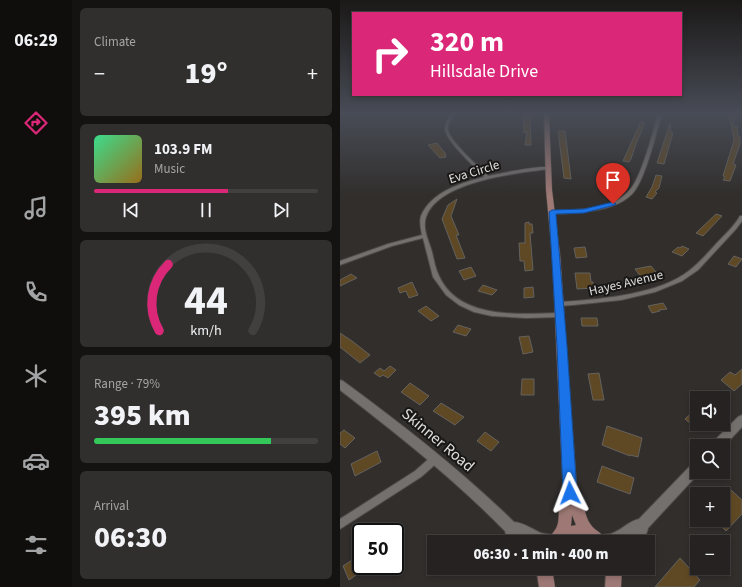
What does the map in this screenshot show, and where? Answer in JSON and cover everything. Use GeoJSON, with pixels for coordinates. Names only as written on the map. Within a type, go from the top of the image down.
{"type":"FeatureCollection","features":[{"type":"Feature","properties":{"kind":"main road"},"geometry":{"type":"LineString","coordinates":[[548,141],[549,190],[559,304],[570,493],[566,500],[565,523],[559,535]]}},
{"type":"Feature","properties":{"kind":"main road"},"geometry":{"type":"LineString","coordinates":[[570,493],[575,499],[582,524],[587,531],[592,535]]}},
{"type":"Feature","properties":{"kind":"main road"},"geometry":{"type":"LineString","coordinates":[[564,535],[567,533],[578,532],[587,535]]}},
{"type":"Feature","properties":{"kind":"street"},"geometry":{"type":"LineString","coordinates":[[454,141],[487,178]]}},
{"type":"Feature","properties":{"kind":"street"},"geometry":{"type":"LineString","coordinates":[[552,212],[573,212],[600,208],[613,204],[632,191],[651,141]]}},
{"type":"Feature","properties":{"kind":"street","name":"Eva Circle"},"geometry":{"type":"LineString","coordinates":[[549,168],[529,170],[487,178],[457,187],[436,198],[428,206],[423,216],[424,236],[437,280],[459,303],[475,310],[496,315],[559,315]]}},
{"type":"Feature","properties":{"kind":"street","name":"Hayes Avenue"},"geometry":{"type":"LineString","coordinates":[[559,304],[586,304],[614,299],[665,286],[680,280],[692,272],[735,227],[742,217]]}},
{"type":"Feature","properties":{"kind":"street"},"geometry":{"type":"LineString","coordinates":[[340,263],[390,245],[424,236]]}},
{"type":"Feature","properties":{"kind":"street","name":"Skinner Road"},"geometry":{"type":"LineString","coordinates":[[340,384],[435,458],[473,491],[511,528],[513,535]]}},
{"type":"Feature","properties":{"kind":"street"},"geometry":{"type":"LineString","coordinates":[[724,439],[742,420]]}},
{"type":"Feature","properties":{"kind":"street"},"geometry":{"type":"LineString","coordinates":[[340,524],[418,474],[435,458]]}},
{"type":"Feature","properties":{"kind":"street"},"geometry":{"type":"LineString","coordinates":[[639,535],[642,525],[690,474]]}},
{"type":"Feature","properties":{"kind":"street"},"geometry":{"type":"LineString","coordinates":[[622,535],[635,526],[642,525]]}},
{"type":"Feature","properties":{"kind":"street","name":"Skinner Road"},"geometry":{"type":"LineString","coordinates":[[511,528],[519,529],[532,535]]}},
{"type":"Feature","properties":{"kind":"building"},"geometry":{"type":"Polygon","coordinates":[[[526,141],[531,141],[531,145],[525,145],[526,141]]]}},
{"type":"Feature","properties":{"kind":"building"},"geometry":{"type":"Polygon","coordinates":[[[559,141],[566,141],[571,179],[564,178],[559,141]]]}},
{"type":"Feature","properties":{"kind":"building"},"geometry":{"type":"Polygon","coordinates":[[[632,141],[637,141],[629,162],[623,161],[632,141]]]}},
{"type":"Feature","properties":{"kind":"building"},"geometry":{"type":"Polygon","coordinates":[[[664,141],[671,141],[664,164],[657,163],[664,141]]]}},
{"type":"Feature","properties":{"kind":"building"},"geometry":{"type":"Polygon","coordinates":[[[734,141],[740,141],[733,164],[736,165],[730,181],[723,180],[725,177],[723,176],[734,141]]]}},
{"type":"Feature","properties":{"kind":"building"},"geometry":{"type":"Polygon","coordinates":[[[437,143],[445,153],[446,157],[440,158],[428,145],[437,143]]]}},
{"type":"Feature","properties":{"kind":"building"},"geometry":{"type":"Polygon","coordinates":[[[656,175],[662,176],[659,188],[655,192],[657,193],[652,199],[646,197],[652,187],[656,175]]]}},
{"type":"Feature","properties":{"kind":"building"},"geometry":{"type":"Polygon","coordinates":[[[457,199],[451,216],[459,235],[456,235],[465,258],[457,259],[442,219],[448,205],[457,199]]]}},
{"type":"Feature","properties":{"kind":"building"},"geometry":{"type":"Polygon","coordinates":[[[716,214],[722,216],[703,236],[696,233],[716,214]]]}},
{"type":"Feature","properties":{"kind":"building"},"geometry":{"type":"Polygon","coordinates":[[[529,222],[529,224],[532,224],[533,233],[530,233],[533,270],[525,271],[524,261],[520,261],[519,243],[525,243],[525,223],[529,222]]]}},
{"type":"Feature","properties":{"kind":"building"},"geometry":{"type":"Polygon","coordinates":[[[682,246],[689,249],[682,256],[672,252],[678,247],[680,248],[682,246]]]}},
{"type":"Feature","properties":{"kind":"building"},"geometry":{"type":"Polygon","coordinates":[[[585,247],[587,257],[576,258],[574,248],[585,247]]]}},
{"type":"Feature","properties":{"kind":"building"},"geometry":{"type":"Polygon","coordinates":[[[734,256],[742,259],[736,267],[728,264],[734,256]]]}},
{"type":"Feature","properties":{"kind":"building"},"geometry":{"type":"Polygon","coordinates":[[[651,266],[656,272],[641,277],[635,269],[651,266]]]}},
{"type":"Feature","properties":{"kind":"building"},"geometry":{"type":"Polygon","coordinates":[[[471,267],[476,276],[464,280],[459,271],[471,267]]]}},
{"type":"Feature","properties":{"kind":"building"},"geometry":{"type":"Polygon","coordinates":[[[575,273],[590,273],[591,282],[593,282],[594,288],[577,289],[575,273]]]}},
{"type":"Feature","properties":{"kind":"building"},"geometry":{"type":"Polygon","coordinates":[[[351,274],[357,278],[340,286],[340,280],[351,274]]]}},
{"type":"Feature","properties":{"kind":"building"},"geometry":{"type":"Polygon","coordinates":[[[412,282],[418,295],[409,298],[406,291],[400,293],[398,288],[412,282]]]}},
{"type":"Feature","properties":{"kind":"building"},"geometry":{"type":"Polygon","coordinates":[[[483,285],[497,290],[492,295],[478,291],[483,285]]]}},
{"type":"Feature","properties":{"kind":"building"},"geometry":{"type":"Polygon","coordinates":[[[533,287],[534,297],[524,298],[524,288],[533,287]]]}},
{"type":"Feature","properties":{"kind":"building"},"geometry":{"type":"Polygon","coordinates":[[[663,303],[667,309],[652,313],[648,306],[663,303]]]}},
{"type":"Feature","properties":{"kind":"building"},"geometry":{"type":"Polygon","coordinates":[[[426,306],[439,316],[431,321],[418,311],[426,306]]]}},
{"type":"Feature","properties":{"kind":"building"},"geometry":{"type":"Polygon","coordinates":[[[581,318],[597,318],[598,326],[582,326],[581,318]]]}},
{"type":"Feature","properties":{"kind":"building"},"geometry":{"type":"Polygon","coordinates":[[[458,325],[471,329],[466,336],[453,332],[458,325]]]}},
{"type":"Feature","properties":{"kind":"building"},"geometry":{"type":"Polygon","coordinates":[[[340,333],[370,355],[360,363],[340,347],[340,333]]]}},
{"type":"Feature","properties":{"kind":"building"},"geometry":{"type":"Polygon","coordinates":[[[529,336],[533,352],[523,354],[519,337],[529,336]]]}},
{"type":"Feature","properties":{"kind":"building"},"geometry":{"type":"Polygon","coordinates":[[[390,366],[396,370],[388,378],[383,375],[380,377],[374,373],[380,368],[384,371],[390,366]]]}},
{"type":"Feature","properties":{"kind":"building"},"geometry":{"type":"Polygon","coordinates":[[[742,369],[742,384],[734,391],[721,380],[730,372],[735,375],[742,369]]]}},
{"type":"Feature","properties":{"kind":"building"},"geometry":{"type":"Polygon","coordinates":[[[599,373],[604,400],[593,400],[588,374],[599,373]]]}},
{"type":"Feature","properties":{"kind":"building"},"geometry":{"type":"Polygon","coordinates":[[[522,379],[534,379],[534,395],[521,395],[522,379]]]}},
{"type":"Feature","properties":{"kind":"building"},"geometry":{"type":"Polygon","coordinates":[[[410,383],[429,396],[420,405],[401,392],[410,383]]]}},
{"type":"Feature","properties":{"kind":"building"},"geometry":{"type":"Polygon","coordinates":[[[441,403],[464,417],[455,425],[433,411],[441,403]]]}},
{"type":"Feature","properties":{"kind":"building"},"geometry":{"type":"Polygon","coordinates":[[[690,414],[690,423],[685,419],[690,414]]]}},
{"type":"Feature","properties":{"kind":"building"},"geometry":{"type":"Polygon","coordinates":[[[607,426],[642,438],[638,457],[630,456],[602,445],[607,426]]]}},
{"type":"Feature","properties":{"kind":"building"},"geometry":{"type":"Polygon","coordinates":[[[344,430],[355,438],[345,448],[340,444],[340,433],[344,430]]]}},
{"type":"Feature","properties":{"kind":"building"},"geometry":{"type":"Polygon","coordinates":[[[485,432],[499,442],[491,451],[477,441],[485,432]]]}},
{"type":"Feature","properties":{"kind":"building"},"geometry":{"type":"Polygon","coordinates":[[[377,451],[381,462],[355,476],[351,464],[377,451]]]}},
{"type":"Feature","properties":{"kind":"building"},"geometry":{"type":"Polygon","coordinates":[[[602,466],[634,478],[630,494],[597,482],[602,466]]]}},
{"type":"Feature","properties":{"kind":"building"},"geometry":{"type":"Polygon","coordinates":[[[731,490],[742,500],[742,514],[730,527],[731,490]]]}},
{"type":"Feature","properties":{"kind":"building"},"geometry":{"type":"Polygon","coordinates":[[[722,527],[730,527],[726,531],[722,527]]]}},
{"type":"Feature","properties":{"kind":"building"},"geometry":{"type":"Polygon","coordinates":[[[680,558],[690,569],[690,575],[695,575],[700,580],[694,587],[655,587],[680,558]]]}},
{"type":"Feature","properties":{"kind":"building"},"geometry":{"type":"Polygon","coordinates":[[[352,560],[352,575],[356,575],[349,580],[343,566],[352,560]]]}},
{"type":"Feature","properties":{"kind":"route"},"geometry":{"type":"LineString","coordinates":[[570,493],[562,346],[552,212],[584,211],[613,204]]}}]}
